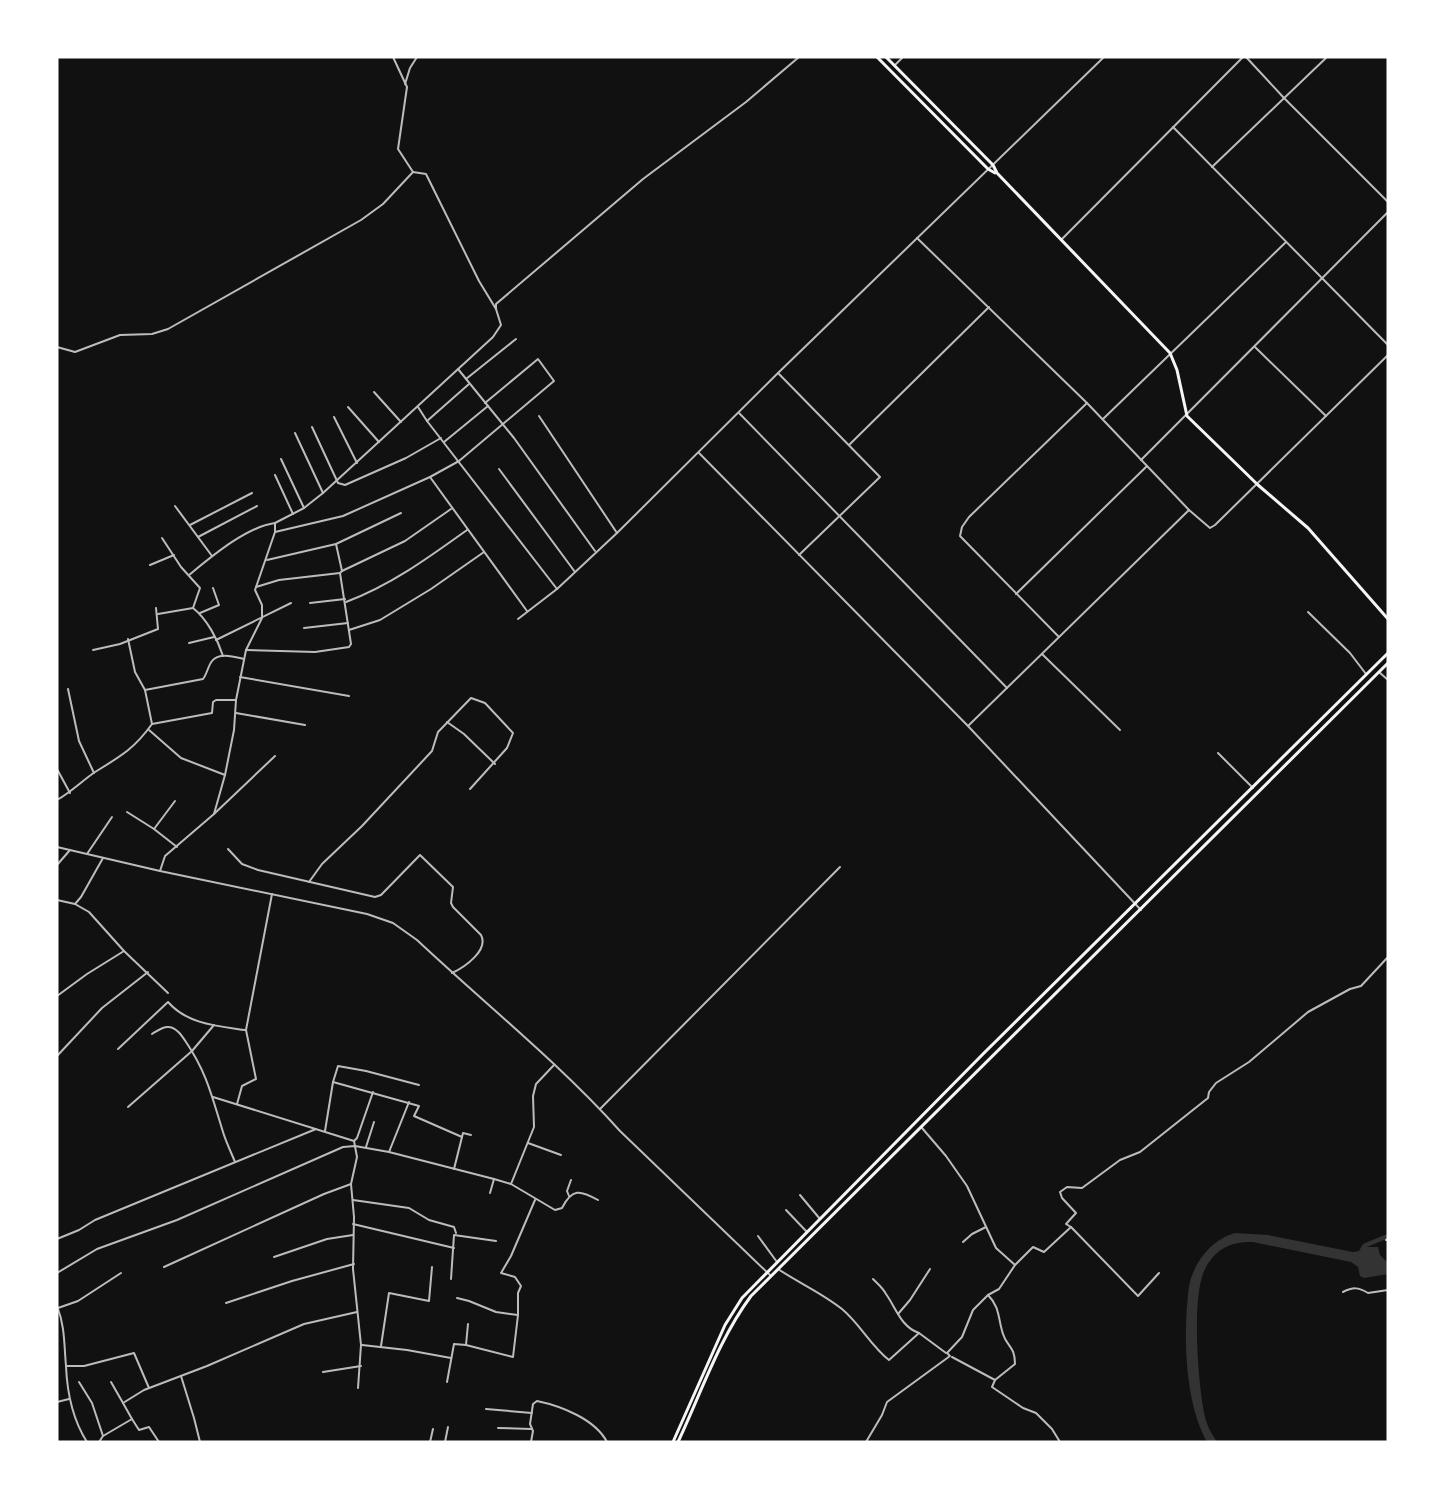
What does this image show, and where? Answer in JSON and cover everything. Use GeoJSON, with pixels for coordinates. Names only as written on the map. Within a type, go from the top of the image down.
{"type":"FeatureCollection","features":[{"type":"Feature","properties":{"kind":"main road"},"geometry":{"type":"LineString","coordinates":[[877,57],[988,170],[997,173]]}},
{"type":"Feature","properties":{"kind":"main road"},"geometry":{"type":"LineString","coordinates":[[886,57],[993,165],[997,173],[1170,353],[1177,370],[1187,416],[1258,485],[1308,528],[1388,619]]}},
{"type":"Feature","properties":{"kind":"main road"},"geometry":{"type":"LineString","coordinates":[[673,1442],[732,1310],[767,1271],[1388,652]]}},
{"type":"Feature","properties":{"kind":"main road"},"geometry":{"type":"LineString","coordinates":[[678,1442],[738,1314],[752,1296],[1388,663]]}},
{"type":"Feature","properties":{"kind":"main road"},"geometry":{"type":"LineString","coordinates":[[1299,743],[1304,748]]}},
{"type":"Feature","properties":{"kind":"street"},"geometry":{"type":"LineString","coordinates":[[189,576],[212,556],[250,532],[293,514],[323,493],[418,407],[498,331],[501,325],[496,309],[479,281],[426,174],[413,172],[398,149],[407,87],[393,57]]}},
{"type":"Feature","properties":{"kind":"street"},"geometry":{"type":"LineString","coordinates":[[405,84],[410,68],[417,57]]}},
{"type":"Feature","properties":{"kind":"street"},"geometry":{"type":"LineString","coordinates":[[496,309],[496,304],[643,179],[746,102],[799,57]]}},
{"type":"Feature","properties":{"kind":"street"},"geometry":{"type":"LineString","coordinates":[[895,65],[903,57]]}},
{"type":"Feature","properties":{"kind":"street"},"geometry":{"type":"LineString","coordinates":[[518,618],[557,588],[616,533],[1104,57]]}},
{"type":"Feature","properties":{"kind":"street"},"geometry":{"type":"LineString","coordinates":[[1061,240],[1245,57],[1388,202]]}},
{"type":"Feature","properties":{"kind":"street"},"geometry":{"type":"LineString","coordinates":[[1212,167],[1327,57]]}},
{"type":"Feature","properties":{"kind":"street"},"geometry":{"type":"LineString","coordinates":[[1173,127],[1388,345]]}},
{"type":"Feature","properties":{"kind":"street"},"geometry":{"type":"LineString","coordinates":[[57,347],[75,351],[120,335],[152,334],[168,329],[361,220],[383,204],[413,172]]}},
{"type":"Feature","properties":{"kind":"street"},"geometry":{"type":"LineString","coordinates":[[1141,460],[1388,212]]}},
{"type":"Feature","properties":{"kind":"street"},"geometry":{"type":"LineString","coordinates":[[917,238],[1087,403],[1209,528],[1258,485],[1388,355]]}},
{"type":"Feature","properties":{"kind":"street"},"geometry":{"type":"LineString","coordinates":[[1103,419],[1286,242]]}},
{"type":"Feature","properties":{"kind":"street"},"geometry":{"type":"LineString","coordinates":[[849,445],[989,307]]}},
{"type":"Feature","properties":{"kind":"street"},"geometry":{"type":"LineString","coordinates":[[466,380],[516,339]]}},
{"type":"Feature","properties":{"kind":"street"},"geometry":{"type":"LineString","coordinates":[[1255,347],[1326,417]]}},
{"type":"Feature","properties":{"kind":"street"},"geometry":{"type":"LineString","coordinates":[[275,532],[343,516],[430,477],[459,461],[554,381],[538,359],[485,403]]}},
{"type":"Feature","properties":{"kind":"street"},"geometry":{"type":"LineString","coordinates":[[458,369],[503,424],[596,552]]}},
{"type":"Feature","properties":{"kind":"street"},"geometry":{"type":"LineString","coordinates":[[778,373],[880,477],[799,555]]}},
{"type":"Feature","properties":{"kind":"street"},"geometry":{"type":"LineString","coordinates":[[427,421],[469,384]]}},
{"type":"Feature","properties":{"kind":"street"},"geometry":{"type":"LineString","coordinates":[[374,392],[401,422]]}},
{"type":"Feature","properties":{"kind":"street"},"geometry":{"type":"LineString","coordinates":[[1059,637],[960,536],[962,527],[969,517],[1087,403]]}},
{"type":"Feature","properties":{"kind":"street"},"geometry":{"type":"LineString","coordinates":[[312,427],[338,483],[345,485],[443,440],[488,406]]}},
{"type":"Feature","properties":{"kind":"street"},"geometry":{"type":"LineString","coordinates":[[348,407],[379,442]]}},
{"type":"Feature","properties":{"kind":"street"},"geometry":{"type":"LineString","coordinates":[[418,407],[557,588]]}},
{"type":"Feature","properties":{"kind":"street"},"geometry":{"type":"LineString","coordinates":[[738,413],[1007,688]]}},
{"type":"Feature","properties":{"kind":"street"},"geometry":{"type":"LineString","coordinates":[[539,416],[616,533]]}},
{"type":"Feature","properties":{"kind":"street"},"geometry":{"type":"LineString","coordinates":[[333,417],[357,463]]}},
{"type":"Feature","properties":{"kind":"street"},"geometry":{"type":"LineString","coordinates":[[295,433],[323,493]]}},
{"type":"Feature","properties":{"kind":"street"},"geometry":{"type":"LineString","coordinates":[[699,453],[968,726],[1141,910]]}},
{"type":"Feature","properties":{"kind":"street"},"geometry":{"type":"LineString","coordinates":[[281,459],[304,508]]}},
{"type":"Feature","properties":{"kind":"street"},"geometry":{"type":"LineString","coordinates":[[1016,594],[1147,466]]}},
{"type":"Feature","properties":{"kind":"street"},"geometry":{"type":"LineString","coordinates":[[499,469],[575,572]]}},
{"type":"Feature","properties":{"kind":"street"},"geometry":{"type":"LineString","coordinates":[[274,475],[293,514]]}},
{"type":"Feature","properties":{"kind":"street"},"geometry":{"type":"LineString","coordinates":[[430,477],[527,611]]}},
{"type":"Feature","properties":{"kind":"street"},"geometry":{"type":"LineString","coordinates":[[189,525],[252,493]]}},
{"type":"Feature","properties":{"kind":"street"},"geometry":{"type":"LineString","coordinates":[[175,506],[212,556]]}},
{"type":"Feature","properties":{"kind":"street"},"geometry":{"type":"LineString","coordinates":[[198,537],[257,506]]}},
{"type":"Feature","properties":{"kind":"street"},"geometry":{"type":"LineString","coordinates":[[256,587],[279,580],[341,572],[405,541],[452,508]]}},
{"type":"Feature","properties":{"kind":"street"},"geometry":{"type":"LineString","coordinates":[[968,726],[1189,510]]}},
{"type":"Feature","properties":{"kind":"street"},"geometry":{"type":"LineString","coordinates":[[267,560],[336,544],[401,513]]}},
{"type":"Feature","properties":{"kind":"street"},"geometry":{"type":"LineString","coordinates":[[214,814],[225,775],[246,650],[262,618],[263,610],[256,587],[267,560],[275,532],[275,523]]}},
{"type":"Feature","properties":{"kind":"street"},"geometry":{"type":"LineString","coordinates":[[310,603],[346,601],[368,594],[413,569],[468,530]]}},
{"type":"Feature","properties":{"kind":"street"},"geometry":{"type":"LineString","coordinates":[[162,538],[200,588],[193,608]]}},
{"type":"Feature","properties":{"kind":"street"},"geometry":{"type":"LineString","coordinates":[[246,650],[315,652],[350,647],[346,601],[336,544]]}},
{"type":"Feature","properties":{"kind":"street"},"geometry":{"type":"LineString","coordinates":[[349,630],[380,620],[485,552]]}},
{"type":"Feature","properties":{"kind":"street"},"geometry":{"type":"LineString","coordinates":[[150,565],[174,555]]}},
{"type":"Feature","properties":{"kind":"street"},"geometry":{"type":"LineString","coordinates":[[200,613],[219,605],[213,588]]}},
{"type":"Feature","properties":{"kind":"street"},"geometry":{"type":"LineString","coordinates":[[189,643],[215,638],[291,603]]}},
{"type":"Feature","properties":{"kind":"street"},"geometry":{"type":"LineString","coordinates":[[93,650],[120,644],[158,629],[156,608]]}},
{"type":"Feature","properties":{"kind":"street"},"geometry":{"type":"LineString","coordinates":[[158,614],[193,608],[200,613],[223,656]]}},
{"type":"Feature","properties":{"kind":"street"},"geometry":{"type":"LineString","coordinates":[[1308,612],[1350,653],[1366,674]]}},
{"type":"Feature","properties":{"kind":"street"},"geometry":{"type":"LineString","coordinates":[[304,628],[348,623]]}},
{"type":"Feature","properties":{"kind":"street"},"geometry":{"type":"LineString","coordinates":[[128,639],[135,672],[145,690],[152,724]]}},
{"type":"Feature","properties":{"kind":"street"},"geometry":{"type":"LineString","coordinates":[[1042,654],[1120,729]]}},
{"type":"Feature","properties":{"kind":"street"},"geometry":{"type":"LineString","coordinates":[[145,690],[203,679],[212,661],[223,656],[244,660]]}},
{"type":"Feature","properties":{"kind":"street"},"geometry":{"type":"LineString","coordinates":[[1379,672],[1388,680]]}},
{"type":"Feature","properties":{"kind":"street"},"geometry":{"type":"LineString","coordinates":[[240,677],[349,696]]}},
{"type":"Feature","properties":{"kind":"street"},"geometry":{"type":"LineString","coordinates":[[68,689],[79,741],[94,773]]}},
{"type":"Feature","properties":{"kind":"street"},"geometry":{"type":"LineString","coordinates":[[309,882],[322,864],[362,826],[432,751],[438,732],[471,698],[485,704],[513,733],[507,748],[495,764],[470,789]]}},
{"type":"Feature","properties":{"kind":"street"},"geometry":{"type":"LineString","coordinates":[[57,800],[70,793],[94,773],[129,752],[152,724],[212,712],[213,702],[216,700],[236,700]]}},
{"type":"Feature","properties":{"kind":"street"},"geometry":{"type":"LineString","coordinates":[[236,713],[305,725]]}},
{"type":"Feature","properties":{"kind":"street"},"geometry":{"type":"LineString","coordinates":[[447,722],[495,764]]}},
{"type":"Feature","properties":{"kind":"street"},"geometry":{"type":"LineString","coordinates":[[148,730],[181,758],[225,775]]}},
{"type":"Feature","properties":{"kind":"street"},"geometry":{"type":"LineString","coordinates":[[1218,753],[1253,788]]}},
{"type":"Feature","properties":{"kind":"street"},"geometry":{"type":"LineString","coordinates":[[160,871],[165,856],[214,814],[275,756]]}},
{"type":"Feature","properties":{"kind":"street"},"geometry":{"type":"LineString","coordinates":[[57,769],[70,793]]}},
{"type":"Feature","properties":{"kind":"street"},"geometry":{"type":"LineString","coordinates":[[154,829],[175,801]]}},
{"type":"Feature","properties":{"kind":"street"},"geometry":{"type":"LineString","coordinates":[[127,812],[177,847]]}},
{"type":"Feature","properties":{"kind":"street"},"geometry":{"type":"LineString","coordinates":[[87,854],[112,816]]}},
{"type":"Feature","properties":{"kind":"street"},"geometry":{"type":"LineString","coordinates":[[57,847],[368,914],[393,922],[417,940],[554,1065],[771,1276]]}},
{"type":"Feature","properties":{"kind":"street"},"geometry":{"type":"LineString","coordinates":[[228,849],[243,864],[276,875],[375,897],[381,894],[420,855],[453,888],[451,903],[453,907],[481,935],[483,940],[483,945],[468,963],[452,973]]}},
{"type":"Feature","properties":{"kind":"street"},"geometry":{"type":"LineString","coordinates":[[57,865],[70,850]]}},
{"type":"Feature","properties":{"kind":"street"},"geometry":{"type":"LineString","coordinates":[[75,904],[103,858]]}},
{"type":"Feature","properties":{"kind":"street"},"geometry":{"type":"LineString","coordinates":[[600,1109],[840,867]]}},
{"type":"Feature","properties":{"kind":"street"},"geometry":{"type":"LineString","coordinates":[[237,1104],[242,1086],[256,1079],[246,1030],[273,894]]}},
{"type":"Feature","properties":{"kind":"street"},"geometry":{"type":"LineString","coordinates":[[57,900],[75,904],[89,912],[124,951],[168,993]]}},
{"type":"Feature","properties":{"kind":"street"},"geometry":{"type":"LineString","coordinates":[[57,996],[124,951]]}},
{"type":"Feature","properties":{"kind":"street"},"geometry":{"type":"LineString","coordinates":[[1159,1273],[1138,1296],[1066,1224],[1076,1213],[1062,1198],[1060,1192],[1067,1187],[1082,1188],[1120,1160],[1140,1152],[1208,1098],[1209,1092],[1216,1083],[1249,1062],[1308,1012],[1361,986],[1388,957]]}},
{"type":"Feature","properties":{"kind":"street"},"geometry":{"type":"LineString","coordinates":[[57,1056],[102,1008],[148,972]]}},
{"type":"Feature","properties":{"kind":"street"},"geometry":{"type":"LineString","coordinates":[[118,1049],[168,1002],[184,1016],[214,1025],[246,1030]]}},
{"type":"Feature","properties":{"kind":"street"},"geometry":{"type":"LineString","coordinates":[[128,1107],[192,1051],[214,1025]]}},
{"type":"Feature","properties":{"kind":"street"},"geometry":{"type":"LineString","coordinates":[[152,1034],[163,1028],[171,1027],[179,1032],[192,1051],[202,1067],[223,1133],[235,1162]]}},
{"type":"Feature","properties":{"kind":"street"},"geometry":{"type":"LineString","coordinates":[[510,1184],[534,1127],[533,1096],[536,1084],[554,1065]]}},
{"type":"Feature","properties":{"kind":"street"},"geometry":{"type":"LineString","coordinates":[[325,1131],[338,1066],[419,1085]]}},
{"type":"Feature","properties":{"kind":"street"},"geometry":{"type":"LineString","coordinates":[[333,1082],[419,1106],[414,1116],[462,1137]]}},
{"type":"Feature","properties":{"kind":"street"},"geometry":{"type":"LineString","coordinates":[[354,1141],[373,1092]]}},
{"type":"Feature","properties":{"kind":"street"},"geometry":{"type":"LineString","coordinates":[[213,1097],[354,1141],[357,1157],[351,1184],[354,1264],[361,1344],[358,1388]]}},
{"type":"Feature","properties":{"kind":"street"},"geometry":{"type":"LineString","coordinates":[[389,1152],[409,1102]]}},
{"type":"Feature","properties":{"kind":"street"},"geometry":{"type":"LineString","coordinates":[[366,1148],[374,1122]]}},
{"type":"Feature","properties":{"kind":"street"},"geometry":{"type":"LineString","coordinates":[[922,1127],[967,1186],[996,1248],[1015,1265]]}},
{"type":"Feature","properties":{"kind":"street"},"geometry":{"type":"LineString","coordinates":[[57,1239],[95,1220],[316,1129]]}},
{"type":"Feature","properties":{"kind":"street"},"geometry":{"type":"LineString","coordinates":[[454,1170],[463,1133],[471,1135]]}},
{"type":"Feature","properties":{"kind":"street"},"geometry":{"type":"LineString","coordinates":[[528,1143],[561,1155]]}},
{"type":"Feature","properties":{"kind":"street"},"geometry":{"type":"LineString","coordinates":[[57,1273],[97,1248],[177,1220],[343,1147],[356,1146],[389,1152],[494,1179],[510,1184],[555,1210],[562,1208],[569,1196],[579,1192],[598,1200]]}},
{"type":"Feature","properties":{"kind":"street"},"geometry":{"type":"LineString","coordinates":[[490,1193],[494,1179]]}},
{"type":"Feature","properties":{"kind":"street"},"geometry":{"type":"LineString","coordinates":[[569,1196],[567,1191],[571,1180]]}},
{"type":"Feature","properties":{"kind":"street"},"geometry":{"type":"LineString","coordinates":[[164,1267],[324,1194],[351,1184]]}},
{"type":"Feature","properties":{"kind":"street"},"geometry":{"type":"LineString","coordinates":[[800,1196],[820,1218]]}},
{"type":"Feature","properties":{"kind":"street"},"geometry":{"type":"LineString","coordinates":[[352,1200],[410,1208],[429,1220],[454,1227],[456,1233],[453,1237],[451,1279]]}},
{"type":"Feature","properties":{"kind":"street"},"geometry":{"type":"LineString","coordinates":[[447,1382],[454,1344],[513,1358],[518,1293],[521,1286],[514,1277],[501,1274],[535,1200]]}},
{"type":"Feature","properties":{"kind":"street"},"geometry":{"type":"LineString","coordinates":[[786,1210],[807,1232]]}},
{"type":"Feature","properties":{"kind":"street"},"geometry":{"type":"LineString","coordinates":[[353,1224],[454,1248]]}},
{"type":"Feature","properties":{"kind":"street"},"geometry":{"type":"LineString","coordinates":[[963,1242],[986,1227]]}},
{"type":"Feature","properties":{"kind":"street"},"geometry":{"type":"LineString","coordinates":[[866,1442],[887,1402],[949,1355],[962,1336],[973,1310],[988,1294],[999,1289],[1015,1265],[1033,1247],[1044,1252],[1071,1227]]}},
{"type":"Feature","properties":{"kind":"street"},"geometry":{"type":"LineString","coordinates":[[456,1233],[496,1241]]}},
{"type":"Feature","properties":{"kind":"street"},"geometry":{"type":"LineString","coordinates":[[274,1257],[327,1239],[353,1235]]}},
{"type":"Feature","properties":{"kind":"street"},"geometry":{"type":"LineString","coordinates":[[758,1236],[777,1262]]}},
{"type":"Feature","properties":{"kind":"street"},"geometry":{"type":"LineString","coordinates":[[226,1303],[292,1281],[354,1264]]}},
{"type":"Feature","properties":{"kind":"street"},"geometry":{"type":"LineString","coordinates":[[381,1346],[389,1293],[429,1300],[432,1267]]}},
{"type":"Feature","properties":{"kind":"street"},"geometry":{"type":"LineString","coordinates":[[778,1269],[843,1310],[889,1360],[919,1333]]}},
{"type":"Feature","properties":{"kind":"street"},"geometry":{"type":"LineString","coordinates":[[898,1314],[930,1269]]}},
{"type":"Feature","properties":{"kind":"street"},"geometry":{"type":"LineString","coordinates":[[87,1442],[72,1410],[66,1366],[65,1333],[58,1307],[78,1301],[121,1273]]}},
{"type":"Feature","properties":{"kind":"street"},"geometry":{"type":"LineString","coordinates":[[873,1279],[886,1293],[898,1314],[912,1331],[919,1333],[949,1355],[995,1380]]}},
{"type":"Feature","properties":{"kind":"street"},"geometry":{"type":"LineString","coordinates":[[1343,1292],[1351,1288],[1360,1288],[1368,1293],[1388,1290]]}},
{"type":"Feature","properties":{"kind":"street"},"geometry":{"type":"LineString","coordinates":[[988,1294],[996,1302],[1003,1336],[1015,1352],[1015,1364],[995,1380],[992,1387],[1023,1408],[1036,1413],[1052,1429],[1060,1442]]}},
{"type":"Feature","properties":{"kind":"street"},"geometry":{"type":"LineString","coordinates":[[457,1298],[469,1300],[496,1312],[518,1315]]}},
{"type":"Feature","properties":{"kind":"street"},"geometry":{"type":"LineString","coordinates":[[123,1403],[149,1388],[304,1324],[357,1312]]}},
{"type":"Feature","properties":{"kind":"street"},"geometry":{"type":"LineString","coordinates":[[466,1345],[468,1324]]}},
{"type":"Feature","properties":{"kind":"street"},"geometry":{"type":"LineString","coordinates":[[361,1344],[451,1358]]}},
{"type":"Feature","properties":{"kind":"street"},"geometry":{"type":"LineString","coordinates":[[66,1366],[84,1366],[134,1353],[149,1388]]}},
{"type":"Feature","properties":{"kind":"street"},"geometry":{"type":"LineString","coordinates":[[323,1372],[361,1366]]}},
{"type":"Feature","properties":{"kind":"street"},"geometry":{"type":"LineString","coordinates":[[180,1376],[200,1442]]}},
{"type":"Feature","properties":{"kind":"street"},"geometry":{"type":"LineString","coordinates":[[79,1382],[92,1403],[104,1436]]}},
{"type":"Feature","properties":{"kind":"street"},"geometry":{"type":"LineString","coordinates":[[111,1382],[139,1430],[149,1427],[159,1442]]}},
{"type":"Feature","properties":{"kind":"street"},"geometry":{"type":"LineString","coordinates":[[57,1402],[70,1399]]}},
{"type":"Feature","properties":{"kind":"street"},"geometry":{"type":"LineString","coordinates":[[531,1442],[534,1401],[556,1405],[601,1432],[606,1442]]}},
{"type":"Feature","properties":{"kind":"street"},"geometry":{"type":"LineString","coordinates":[[486,1409],[532,1413]]}},
{"type":"Feature","properties":{"kind":"street"},"geometry":{"type":"LineString","coordinates":[[99,1442],[104,1436],[132,1419]]}},
{"type":"Feature","properties":{"kind":"street"},"geometry":{"type":"LineString","coordinates":[[445,1442],[448,1427]]}},
{"type":"Feature","properties":{"kind":"street"},"geometry":{"type":"LineString","coordinates":[[498,1428],[531,1429]]}},
{"type":"Feature","properties":{"kind":"street"},"geometry":{"type":"LineString","coordinates":[[430,1442],[433,1429]]}},
{"type":"Feature","properties":{"kind":"shaded area"},"geometry":{"type":"Polygon","coordinates":[[[1235,1233],[1268,1235],[1353,1252],[1359,1251],[1363,1244],[1366,1244],[1366,1247],[1378,1247],[1380,1255],[1388,1263],[1388,1274],[1364,1278],[1360,1276],[1358,1267],[1351,1262],[1253,1242],[1236,1243],[1216,1254],[1203,1274],[1197,1324],[1202,1403],[1207,1424],[1217,1442],[1207,1442],[1194,1407],[1187,1366],[1186,1324],[1189,1286],[1191,1277],[1205,1253],[1218,1241],[1235,1233]]]}},
{"type":"Feature","properties":{"kind":"waterway"},"geometry":{"type":"LineString","coordinates":[[1363,1249],[1366,1245],[1388,1236]]}}]}
